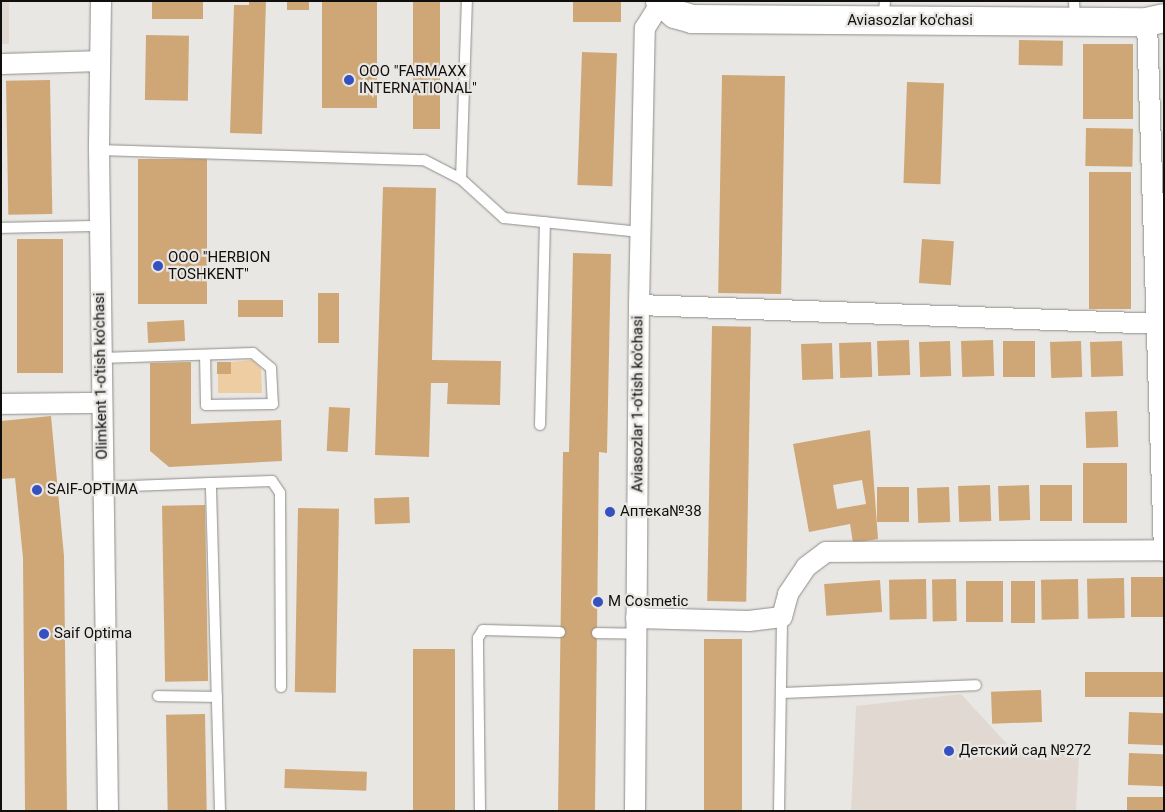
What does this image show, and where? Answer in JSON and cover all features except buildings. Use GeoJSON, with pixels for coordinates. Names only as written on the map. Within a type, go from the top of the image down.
{"type":"FeatureCollection","features":[{"type":"Feature","properties":{"kind":"main road","name":"Aviasozlar ko'chasi"},"geometry":{"type":"LineString","coordinates":[[661,2],[675,14],[692,20],[884,11],[1075,12],[1155,20]]}},
{"type":"Feature","properties":{"kind":"street","name":"Olimkent 1-o'tish ko'chasi"},"geometry":{"type":"LineString","coordinates":[[101,1],[99,150],[101,403],[108,811]]}},
{"type":"Feature","properties":{"kind":"street","name":"Aviasozlar 1-o'tish ko'chasi"},"geometry":{"type":"LineString","coordinates":[[635,811],[638,305],[645,28],[661,2]]}},
{"type":"Feature","properties":{"kind":"street"},"geometry":{"type":"LineString","coordinates":[[636,626],[749,621],[782,617],[788,594],[806,567],[826,552],[1164,550],[1155,20]]}},
{"type":"Feature","properties":{"kind":"street"},"geometry":{"type":"LineString","coordinates":[[1,64],[100,61]]}},
{"type":"Feature","properties":{"kind":"street"},"geometry":{"type":"LineString","coordinates":[[638,305],[1159,324]]}},
{"type":"Feature","properties":{"kind":"street"},"geometry":{"type":"LineString","coordinates":[[1,404],[101,403]]}},
{"type":"Feature","properties":{"kind":"lane"},"geometry":{"type":"LineString","coordinates":[[461,179],[467,1]]}},
{"type":"Feature","properties":{"kind":"lane"},"geometry":{"type":"LineString","coordinates":[[99,150],[424,160],[461,179],[504,218],[640,232]]}},
{"type":"Feature","properties":{"kind":"lane"},"geometry":{"type":"LineString","coordinates":[[540,425],[545,222]]}},
{"type":"Feature","properties":{"kind":"lane"},"geometry":{"type":"LineString","coordinates":[[1,228],[100,226]]}},
{"type":"Feature","properties":{"kind":"lane"},"geometry":{"type":"LineString","coordinates":[[101,358],[204,354],[253,353],[271,368],[273,404],[206,405],[204,354]]}},
{"type":"Feature","properties":{"kind":"lane"},"geometry":{"type":"LineString","coordinates":[[103,487],[272,481],[280,493],[282,687]]}},
{"type":"Feature","properties":{"kind":"lane"},"geometry":{"type":"LineString","coordinates":[[211,483],[220,811]]}},
{"type":"Feature","properties":{"kind":"lane"},"geometry":{"type":"LineString","coordinates":[[779,811],[782,617]]}},
{"type":"Feature","properties":{"kind":"lane"},"geometry":{"type":"LineString","coordinates":[[597,633],[636,626]]}},
{"type":"Feature","properties":{"kind":"lane"},"geometry":{"type":"LineString","coordinates":[[480,811],[478,638],[483,630],[560,632]]}},
{"type":"Feature","properties":{"kind":"lane"},"geometry":{"type":"LineString","coordinates":[[781,693],[976,685]]}},
{"type":"Feature","properties":{"kind":"lane"},"geometry":{"type":"LineString","coordinates":[[158,696],[217,697]]}},
{"type":"Feature","properties":{"kind":"shaded area"},"geometry":{"type":"Polygon","coordinates":[[[1,1],[9,1],[9,44],[1,44],[1,1]]]}},
{"type":"Feature","properties":{"kind":"shaded area"},"geometry":{"type":"Polygon","coordinates":[[[252,360],[261,368],[262,393],[218,393],[218,374],[231,374],[231,362],[252,360]]]}},
{"type":"Feature","properties":{"kind":"shaded area","name":"Детский сад №272"},"geometry":{"type":"Polygon","coordinates":[[[961,694],[1009,746],[1079,756],[1076,811],[851,811],[856,706],[961,694]]]}},
{"type":"Feature","properties":{"kind":"place","name":"OOO \"FARMAXX INTERNATIONAL\""},"geometry":{"type":"Point","coordinates":[349,80]}},
{"type":"Feature","properties":{"kind":"place","name":"ООО \"HERBION TOSHKENT\""},"geometry":{"type":"Point","coordinates":[158,266]}},
{"type":"Feature","properties":{"kind":"place","name":"SAIF-OPTIMA"},"geometry":{"type":"Point","coordinates":[37,490]}},
{"type":"Feature","properties":{"kind":"place","name":"Аптека№38"},"geometry":{"type":"Point","coordinates":[610,512]}},
{"type":"Feature","properties":{"kind":"place","name":"M Cosmetic"},"geometry":{"type":"Point","coordinates":[598,602]}},
{"type":"Feature","properties":{"kind":"place","name":"Saif Optima"},"geometry":{"type":"Point","coordinates":[44,634]}},
{"type":"Feature","properties":{"kind":"place","name":"Детский сад №272"},"geometry":{"type":"Point","coordinates":[949,751]}}]}
